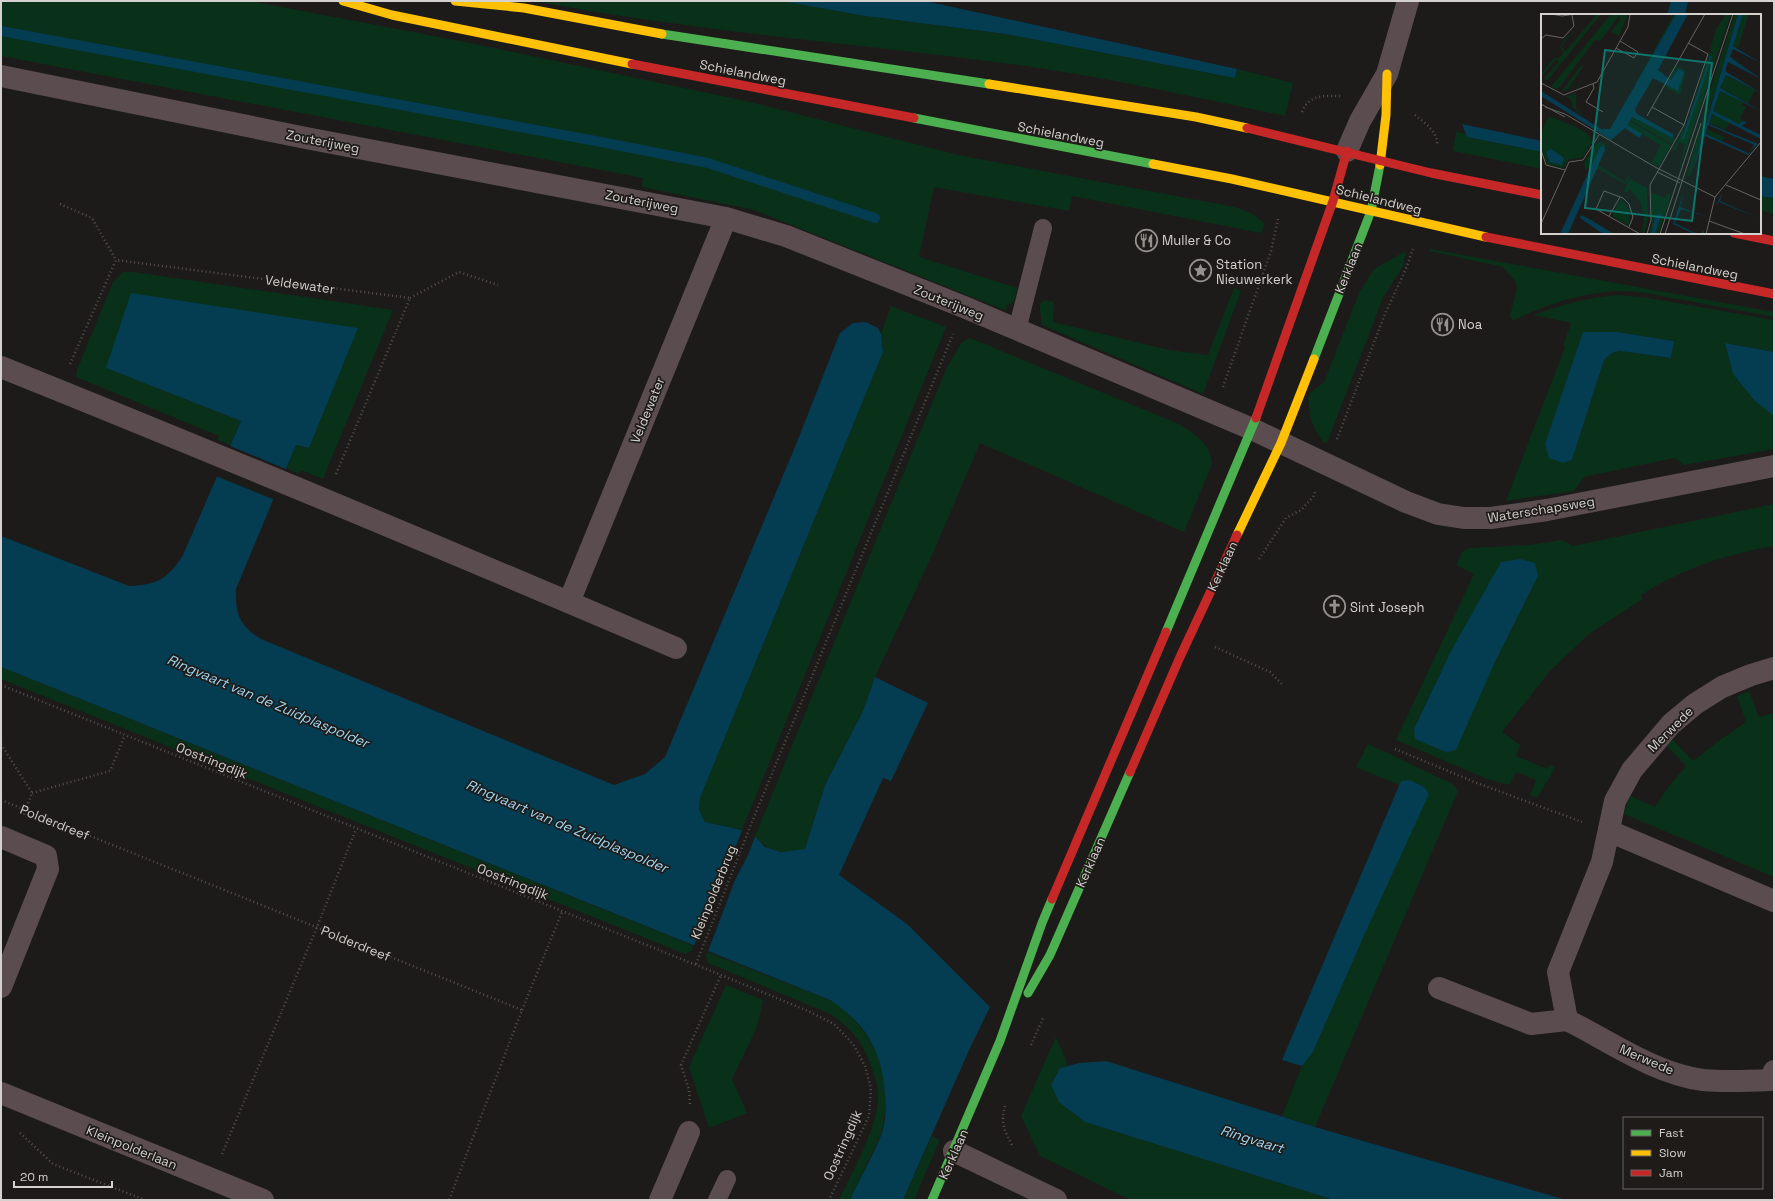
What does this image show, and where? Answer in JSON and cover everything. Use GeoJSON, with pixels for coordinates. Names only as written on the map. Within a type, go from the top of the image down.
{"type":"FeatureCollection","features":[{"type":"Feature","properties":{"kind":"main road","name":"Schielandweg"},"geometry":{"type":"LineString","coordinates":[[343,1],[392,15],[1284,190],[1525,246],[1774,294]]}},
{"type":"Feature","properties":{"kind":"main road","name":"Schielandweg"},"geometry":{"type":"LineString","coordinates":[[455,1],[524,8],[651,32],[1045,92],[1196,117],[1347,151],[1431,173],[1541,195]]}},
{"type":"Feature","properties":{"kind":"main road","name":"Kerklaan"},"geometry":{"type":"LineString","coordinates":[[1000,1041],[1050,955],[1180,657],[1227,554],[1281,443],[1371,211],[1382,161],[1386,115],[1387,74]]}},
{"type":"Feature","properties":{"kind":"main road","name":"Kerklaan"},"geometry":{"type":"LineString","coordinates":[[932,1200],[1000,1041],[1042,923],[1252,429],[1333,201],[1347,151]]}},
{"type":"Feature","properties":{"kind":"main road"},"geometry":{"type":"LineString","coordinates":[[1739,234],[1774,241]]}},
{"type":"Feature","properties":{"kind":"street","name":"Kerklaan"},"geometry":{"type":"LineString","coordinates":[[1347,151],[1360,122],[1387,74],[1408,1]]}},
{"type":"Feature","properties":{"kind":"street","name":"Zouterijweg"},"geometry":{"type":"LineString","coordinates":[[1,76],[306,138],[726,218],[786,236],[964,307],[1252,429]]}},
{"type":"Feature","properties":{"kind":"street","name":"Veldewater"},"geometry":{"type":"LineString","coordinates":[[569,602],[726,218]]}},
{"type":"Feature","properties":{"kind":"street"},"geometry":{"type":"LineString","coordinates":[[1,367],[211,454],[294,486],[676,648]]}},
{"type":"Feature","properties":{"kind":"street","name":"Waterschapsweg"},"geometry":{"type":"LineString","coordinates":[[1252,429],[1406,502],[1438,514],[1464,518],[1491,518],[1547,510],[1774,466]]}},
{"type":"Feature","properties":{"kind":"street","name":"Merwede"},"geometry":{"type":"LineString","coordinates":[[1774,668],[1751,675],[1722,687],[1695,704],[1671,724],[1632,770],[1615,801],[1602,862],[1558,972],[1567,1020],[1624,1051],[1662,1069],[1702,1080],[1770,1080],[1774,1071]]}},
{"type":"Feature","properties":{"kind":"street"},"geometry":{"type":"LineString","coordinates":[[1609,831],[1774,901]]}},
{"type":"Feature","properties":{"kind":"street"},"geometry":{"type":"LineString","coordinates":[[1,837],[46,856],[48,869],[1,987]]}},
{"type":"Feature","properties":{"kind":"street"},"geometry":{"type":"LineString","coordinates":[[1439,988],[1531,1024],[1567,1020]]}},
{"type":"Feature","properties":{"kind":"street","name":"Kleinpolderlaan"},"geometry":{"type":"LineString","coordinates":[[1,1093],[263,1200]]}},
{"type":"Feature","properties":{"kind":"street"},"geometry":{"type":"LineString","coordinates":[[660,1200],[689,1132]]}},
{"type":"Feature","properties":{"kind":"street"},"geometry":{"type":"LineString","coordinates":[[954,1151],[1056,1200]]}},
{"type":"Feature","properties":{"kind":"lane"},"geometry":{"type":"LineString","coordinates":[[1017,330],[1043,228]]}},
{"type":"Feature","properties":{"kind":"lane"},"geometry":{"type":"LineString","coordinates":[[717,1200],[726,1179]]}},
{"type":"Feature","properties":{"kind":"path"},"geometry":{"type":"LineString","coordinates":[[1296,139],[1305,106],[1311,99],[1320,96],[1341,96],[1347,94]]}},
{"type":"Feature","properties":{"kind":"path"},"geometry":{"type":"LineString","coordinates":[[1410,111],[1427,124],[1438,138],[1438,151],[1431,173]]}},
{"type":"Feature","properties":{"kind":"path"},"geometry":{"type":"LineString","coordinates":[[1214,414],[1271,250],[1284,190]]}},
{"type":"Feature","properties":{"kind":"path"},"geometry":{"type":"LineString","coordinates":[[59,390],[116,260],[92,218],[60,204]]}},
{"type":"Feature","properties":{"kind":"path"},"geometry":{"type":"LineString","coordinates":[[1327,465],[1385,314],[1411,257],[1419,222]]}},
{"type":"Feature","properties":{"kind":"path","name":"Veldewater"},"geometry":{"type":"LineString","coordinates":[[116,260],[410,298]]}},
{"type":"Feature","properties":{"kind":"path"},"geometry":{"type":"LineString","coordinates":[[326,500],[410,298],[459,272],[498,284]]}},
{"type":"Feature","properties":{"kind":"path","name":"Kleinpolderbrug"},"geometry":{"type":"LineString","coordinates":[[696,964],[750,827],[964,307]]}},
{"type":"Feature","properties":{"kind":"path"},"geometry":{"type":"LineString","coordinates":[[1213,646],[1270,672],[1282,684]]}},
{"type":"Feature","properties":{"kind":"path"},"geometry":{"type":"LineString","coordinates":[[1,690],[2,685]]}},
{"type":"Feature","properties":{"kind":"path","name":"Oostringdijk"},"geometry":{"type":"LineString","coordinates":[[2,685],[562,912],[696,964],[808,1011],[834,1024],[853,1044],[865,1066],[871,1088],[869,1116],[829,1200]]}},
{"type":"Feature","properties":{"kind":"path"},"geometry":{"type":"LineString","coordinates":[[32,793],[110,771],[125,736]]}},
{"type":"Feature","properties":{"kind":"path"},"geometry":{"type":"LineString","coordinates":[[1,744],[32,793]]}},
{"type":"Feature","properties":{"kind":"path"},"geometry":{"type":"LineString","coordinates":[[1395,749],[1477,783],[1609,831]]}},
{"type":"Feature","properties":{"kind":"path"},"geometry":{"type":"LineString","coordinates":[[22,818],[32,793]]}},
{"type":"Feature","properties":{"kind":"path","name":"Polderdreef"},"geometry":{"type":"LineString","coordinates":[[1,800],[522,1010]]}},
{"type":"Feature","properties":{"kind":"path"},"geometry":{"type":"LineString","coordinates":[[211,1179],[317,927],[356,829]]}},
{"type":"Feature","properties":{"kind":"path"},"geometry":{"type":"LineString","coordinates":[[449,1200],[522,1010],[562,912]]}},
{"type":"Feature","properties":{"kind":"path"},"geometry":{"type":"LineString","coordinates":[[689,1132],[692,1116],[689,1090],[681,1065],[721,975]]}},
{"type":"Feature","properties":{"kind":"path"},"geometry":{"type":"LineString","coordinates":[[15,1127],[53,1164],[145,1200]]}},
{"type":"Feature","properties":{"kind":"green space"},"geometry":{"type":"Polygon","coordinates":[[[1,1],[250,1],[470,43],[750,102],[958,155],[1235,207],[1251,213],[1265,223],[1261,233],[1072,196],[1069,211],[934,187],[919,257],[1017,288],[1014,302],[1006,306],[1007,311],[754,210],[642,187],[643,178],[1,56],[1,1]]]}},
{"type":"Feature","properties":{"kind":"green space"},"geometry":{"type":"Polygon","coordinates":[[[534,1],[781,1],[865,16],[1006,34],[1235,78],[1237,69],[1293,83],[1285,116],[1148,87],[1045,69],[951,56],[712,29],[653,21],[534,1]]]}},
{"type":"Feature","properties":{"kind":"green space"},"geometry":{"type":"Polygon","coordinates":[[[1456,132],[1466,134],[1467,137],[1541,152],[1541,169],[1453,151],[1456,132]]]}},
{"type":"Feature","properties":{"kind":"green space"},"geometry":{"type":"Polygon","coordinates":[[[1761,196],[1774,198],[1774,214],[1761,210],[1761,196]]]}},
{"type":"Feature","properties":{"kind":"green space"},"geometry":{"type":"Polygon","coordinates":[[[1430,249],[1774,312],[1774,317],[1633,291],[1618,291],[1590,294],[1564,300],[1538,309],[1513,321],[1510,316],[1517,288],[1515,281],[1503,267],[1430,251],[1430,249]]]}},
{"type":"Feature","properties":{"kind":"green space"},"geometry":{"type":"Polygon","coordinates":[[[1406,251],[1403,266],[1383,298],[1327,443],[1323,442],[1310,417],[1308,399],[1310,393],[1324,382],[1360,291],[1374,269],[1406,251]]]}},
{"type":"Feature","properties":{"kind":"green space"},"geometry":{"type":"Polygon","coordinates":[[[123,272],[134,272],[393,310],[323,479],[301,470],[299,474],[287,468],[296,445],[309,448],[357,328],[106,368],[241,421],[230,445],[218,440],[219,436],[76,377],[77,370],[113,282],[123,272]]]}},
{"type":"Feature","properties":{"kind":"green space"},"geometry":{"type":"Polygon","coordinates":[[[1234,288],[1241,291],[1203,394],[1042,325],[1040,303],[1044,300],[1054,302],[1053,322],[1169,350],[1208,355],[1234,288]]]}},
{"type":"Feature","properties":{"kind":"green space"},"geometry":{"type":"Polygon","coordinates":[[[1618,295],[1648,298],[1774,320],[1774,352],[1726,343],[1774,416],[1774,449],[1684,465],[1674,458],[1584,477],[1574,491],[1506,501],[1562,355],[1565,346],[1563,345],[1571,323],[1534,315],[1565,305],[1618,295]],[[1596,332],[1572,460],[1604,360],[1612,353],[1620,351],[1670,358],[1674,341],[1617,332],[1596,332]]]}},
{"type":"Feature","properties":{"kind":"green space"},"geometry":{"type":"Polygon","coordinates":[[[891,306],[946,327],[742,830],[705,822],[699,810],[700,798],[883,352],[881,334],[891,306]]]}},
{"type":"Feature","properties":{"kind":"green space"},"geometry":{"type":"Polygon","coordinates":[[[970,338],[1179,424],[1201,440],[1209,450],[1212,464],[1184,532],[980,443],[934,551],[875,677],[863,711],[825,785],[805,849],[784,852],[772,849],[755,836],[947,367],[962,342],[970,338]]]}},
{"type":"Feature","properties":{"kind":"green space"},"geometry":{"type":"Polygon","coordinates":[[[1774,504],[1774,546],[1722,558],[1688,570],[1657,586],[1641,595],[1643,599],[1590,633],[1550,671],[1502,732],[1520,745],[1516,756],[1547,769],[1550,764],[1555,768],[1537,798],[1530,795],[1536,780],[1516,772],[1509,785],[1487,779],[1396,740],[1474,574],[1456,565],[1462,552],[1469,548],[1529,545],[1562,540],[1573,546],[1774,504]],[[1538,576],[1451,651],[1414,729],[1416,739],[1446,752],[1495,662],[1538,576]]]}},
{"type":"Feature","properties":{"kind":"green space"},"geometry":{"type":"Polygon","coordinates":[[[1,667],[682,941],[693,946],[692,951],[685,954],[1,679],[1,667]]]}},
{"type":"Feature","properties":{"kind":"green space"},"geometry":{"type":"Polygon","coordinates":[[[1749,691],[1759,717],[1774,713],[1774,877],[1624,814],[1630,796],[1655,807],[1668,787],[1686,766],[1666,745],[1672,739],[1693,761],[1746,722],[1737,696],[1749,691]]]}},
{"type":"Feature","properties":{"kind":"green space"},"geometry":{"type":"Polygon","coordinates":[[[1368,744],[1453,784],[1458,791],[1315,1127],[1282,1116],[1302,1066],[1313,1052],[1367,929],[1424,787],[1410,781],[1401,781],[1399,785],[1356,767],[1368,744]]]}},
{"type":"Feature","properties":{"kind":"green space"},"geometry":{"type":"Polygon","coordinates":[[[707,952],[830,1000],[849,1013],[870,1040],[878,1054],[884,1078],[886,1107],[882,1132],[850,1200],[839,1200],[870,1134],[877,1107],[878,1095],[876,1082],[869,1060],[858,1039],[847,1027],[828,1013],[708,963],[706,956],[707,952]]]}},
{"type":"Feature","properties":{"kind":"green space"},"geometry":{"type":"Polygon","coordinates":[[[726,985],[763,1000],[757,1027],[732,1079],[747,1113],[709,1128],[689,1067],[726,985]]]}},
{"type":"Feature","properties":{"kind":"green space"},"geometry":{"type":"Polygon","coordinates":[[[1056,1037],[1068,1065],[1060,1068],[1051,1085],[1085,1122],[1334,1200],[1131,1200],[1040,1156],[1021,1116],[1056,1037]]]}},
{"type":"Feature","properties":{"kind":"green space"},"geometry":{"type":"Polygon","coordinates":[[[932,1136],[940,1140],[914,1200],[903,1200],[932,1136]]]}},
{"type":"Feature","properties":{"kind":"water"},"geometry":{"type":"Polygon","coordinates":[[[781,1],[925,1],[1237,69],[1235,78],[1006,34],[865,16],[781,1]]]}},
{"type":"Feature","properties":{"kind":"water"},"geometry":{"type":"Polygon","coordinates":[[[1671,1],[1688,1],[1685,14],[1667,14],[1671,1]]]}},
{"type":"Feature","properties":{"kind":"water"},"geometry":{"type":"Polygon","coordinates":[[[1462,124],[1541,141],[1541,152],[1467,137],[1462,124]]]}},
{"type":"Feature","properties":{"kind":"water"},"geometry":{"type":"Polygon","coordinates":[[[1761,176],[1774,179],[1774,198],[1761,196],[1761,176]]]}},
{"type":"Feature","properties":{"kind":"water","name":"Ringvaart van de Zuidplaspolder"},"geometry":{"type":"Polygon","coordinates":[[[131,293],[358,328],[309,448],[296,445],[236,589],[238,612],[240,618],[248,629],[261,639],[614,785],[645,774],[665,757],[795,447],[840,333],[853,323],[866,322],[878,328],[881,334],[883,352],[700,798],[699,810],[705,822],[742,830],[755,836],[765,847],[781,852],[805,849],[825,785],[863,711],[875,677],[928,703],[891,781],[883,778],[839,875],[907,924],[990,1007],[970,1048],[903,1200],[850,1200],[882,1133],[886,1103],[883,1078],[876,1051],[870,1040],[853,1019],[843,1009],[830,1000],[1,667],[1,536],[129,586],[147,584],[161,579],[172,570],[183,555],[241,421],[106,368],[131,293]]]}},
{"type":"Feature","properties":{"kind":"water"},"geometry":{"type":"Polygon","coordinates":[[[1583,332],[1617,332],[1674,341],[1671,358],[1620,351],[1612,353],[1604,360],[1572,460],[1563,463],[1549,458],[1545,444],[1583,332]]]}},
{"type":"Feature","properties":{"kind":"water"},"geometry":{"type":"Polygon","coordinates":[[[1725,343],[1774,352],[1774,416],[1755,401],[1733,374],[1725,343]]]}},
{"type":"Feature","properties":{"kind":"water"},"geometry":{"type":"Polygon","coordinates":[[[1520,559],[1535,563],[1538,576],[1495,662],[1456,750],[1446,752],[1415,739],[1414,729],[1451,651],[1501,562],[1520,559]]]}},
{"type":"Feature","properties":{"kind":"water"},"geometry":{"type":"Polygon","coordinates":[[[1410,780],[1424,787],[1429,794],[1313,1052],[1302,1066],[1282,1060],[1401,781],[1410,780]]]}},
{"type":"Feature","properties":{"kind":"water","name":"Ringvaart"},"geometry":{"type":"Polygon","coordinates":[[[1106,1061],[1315,1127],[1566,1200],[1334,1200],[1085,1122],[1059,1102],[1051,1085],[1060,1068],[1079,1063],[1106,1061]]]}},
{"type":"Feature","properties":{"kind":"pier"},"geometry":{"type":"Polygon","coordinates":[[[228,445],[288,470],[275,500],[216,476],[228,445]]]}},
{"type":"Feature","properties":{"kind":"pier"},"geometry":{"type":"Polygon","coordinates":[[[743,828],[756,834],[748,855],[735,880],[707,954],[693,948],[743,828]]]}},
{"type":"Feature","properties":{"kind":"waterway"},"geometry":{"type":"LineString","coordinates":[[1,31],[708,163],[875,218]]}},
{"type":"Feature","properties":{"kind":"traffic: fast"},"geometry":{"type":"LineString","coordinates":[[662,34],[989,84]]}},
{"type":"Feature","properties":{"kind":"traffic: fast"},"geometry":{"type":"LineString","coordinates":[[914,118],[1153,164]]}},
{"type":"Feature","properties":{"kind":"traffic: fast"},"geometry":{"type":"LineString","coordinates":[[1314,359],[1371,211],[1380,165]]}},
{"type":"Feature","properties":{"kind":"traffic: fast"},"geometry":{"type":"LineString","coordinates":[[1166,632],[1256,418]]}},
{"type":"Feature","properties":{"kind":"traffic: fast"},"geometry":{"type":"LineString","coordinates":[[1028,993],[1050,955],[1130,772]]}},
{"type":"Feature","properties":{"kind":"traffic: fast"},"geometry":{"type":"LineString","coordinates":[[932,1200],[1000,1041],[1052,899]]}},
{"type":"Feature","properties":{"kind":"traffic: slow"},"geometry":{"type":"LineString","coordinates":[[343,1],[392,15],[632,64]]}},
{"type":"Feature","properties":{"kind":"traffic: slow"},"geometry":{"type":"LineString","coordinates":[[455,1],[524,8],[662,34]]}},
{"type":"Feature","properties":{"kind":"traffic: slow"},"geometry":{"type":"LineString","coordinates":[[1380,165],[1386,115],[1387,74]]}},
{"type":"Feature","properties":{"kind":"traffic: slow"},"geometry":{"type":"LineString","coordinates":[[989,84],[1196,117],[1247,128]]}},
{"type":"Feature","properties":{"kind":"traffic: slow"},"geometry":{"type":"LineString","coordinates":[[1153,164],[1232,179],[1486,237]]}},
{"type":"Feature","properties":{"kind":"traffic: slow"},"geometry":{"type":"LineString","coordinates":[[1237,535],[1281,443],[1314,359]]}},
{"type":"Feature","properties":{"kind":"traffic: jam"},"geometry":{"type":"LineString","coordinates":[[632,64],[914,118]]}},
{"type":"Feature","properties":{"kind":"traffic: jam"},"geometry":{"type":"LineString","coordinates":[[1247,128],[1431,173],[1541,195]]}},
{"type":"Feature","properties":{"kind":"traffic: jam"},"geometry":{"type":"LineString","coordinates":[[1256,418],[1333,201],[1347,151]]}},
{"type":"Feature","properties":{"kind":"traffic: jam"},"geometry":{"type":"LineString","coordinates":[[1739,234],[1774,241]]}},
{"type":"Feature","properties":{"kind":"traffic: jam"},"geometry":{"type":"LineString","coordinates":[[1486,237],[1774,294]]}},
{"type":"Feature","properties":{"kind":"traffic: jam"},"geometry":{"type":"LineString","coordinates":[[1130,772],[1180,657],[1237,535]]}},
{"type":"Feature","properties":{"kind":"traffic: jam"},"geometry":{"type":"LineString","coordinates":[[1052,899],[1166,632]]}},
{"type":"Feature","properties":{"kind":"place","name":"Muller & Co"},"geometry":{"type":"Point","coordinates":[1146,240]}},
{"type":"Feature","properties":{"kind":"place","name":"Station Nieuwerkerk"},"geometry":{"type":"Point","coordinates":[1201,271]}},
{"type":"Feature","properties":{"kind":"place","name":"Noa"},"geometry":{"type":"Point","coordinates":[1442,324]}},
{"type":"Feature","properties":{"kind":"place","name":"Sint Joseph"},"geometry":{"type":"Point","coordinates":[1335,607]}}]}
